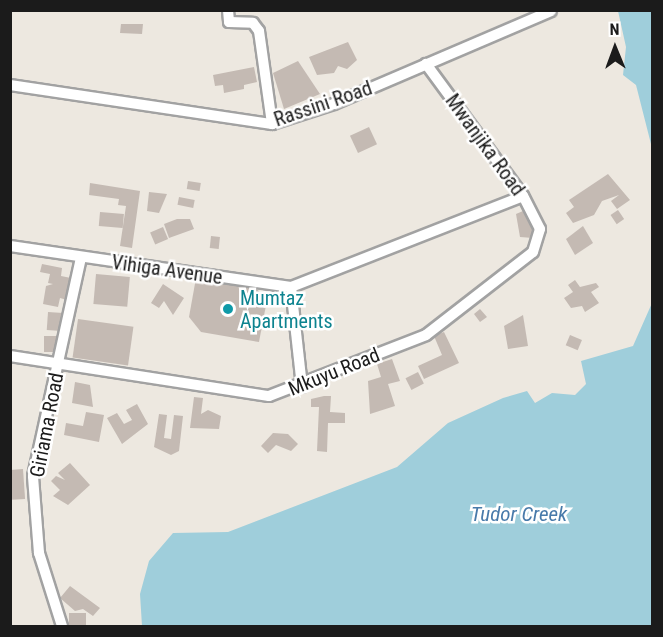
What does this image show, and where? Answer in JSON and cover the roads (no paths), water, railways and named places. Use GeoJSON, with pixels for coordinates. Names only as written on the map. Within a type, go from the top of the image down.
{"type":"FeatureCollection","features":[{"type":"Feature","properties":{"kind":"street"},"geometry":{"type":"LineString","coordinates":[[228,10],[229,22],[253,23],[260,32],[272,124]]}},
{"type":"Feature","properties":{"kind":"street","name":"Rassini Road"},"geometry":{"type":"LineString","coordinates":[[10,86],[272,124],[426,64],[551,11]]}},
{"type":"Feature","properties":{"kind":"street","name":"Mwanjika Road"},"geometry":{"type":"LineString","coordinates":[[426,64],[523,196],[540,229]]}},
{"type":"Feature","properties":{"kind":"street","name":"Vihiga Avenue"},"geometry":{"type":"LineString","coordinates":[[10,246],[291,287],[523,196]]}},
{"type":"Feature","properties":{"kind":"street","name":"Mkuyu Road"},"geometry":{"type":"LineString","coordinates":[[10,356],[60,361],[269,396],[302,386],[426,335],[533,252],[540,229]]}},
{"type":"Feature","properties":{"kind":"street","name":"Giriama Road"},"geometry":{"type":"LineString","coordinates":[[62,627],[39,553],[33,476],[81,258]]}},
{"type":"Feature","properties":{"kind":"street"},"geometry":{"type":"LineString","coordinates":[[291,287],[302,386]]}},
{"type":"Feature","properties":{"kind":"water"},"geometry":{"type":"Polygon","coordinates":[[[618,11],[652,11],[652,148],[636,85],[623,75],[626,47],[618,11]]]}},
{"type":"Feature","properties":{"kind":"water","name":"Tudor Creek"},"geometry":{"type":"Polygon","coordinates":[[[652,303],[652,626],[142,626],[140,594],[149,561],[173,533],[228,532],[397,467],[448,423],[503,398],[527,391],[535,403],[552,393],[575,395],[586,384],[581,361],[633,346],[652,303]]]}},
{"type":"Feature","properties":{"kind":"place","name":"Mumtaz Apartments"},"geometry":{"type":"Point","coordinates":[228,309]}}]}
